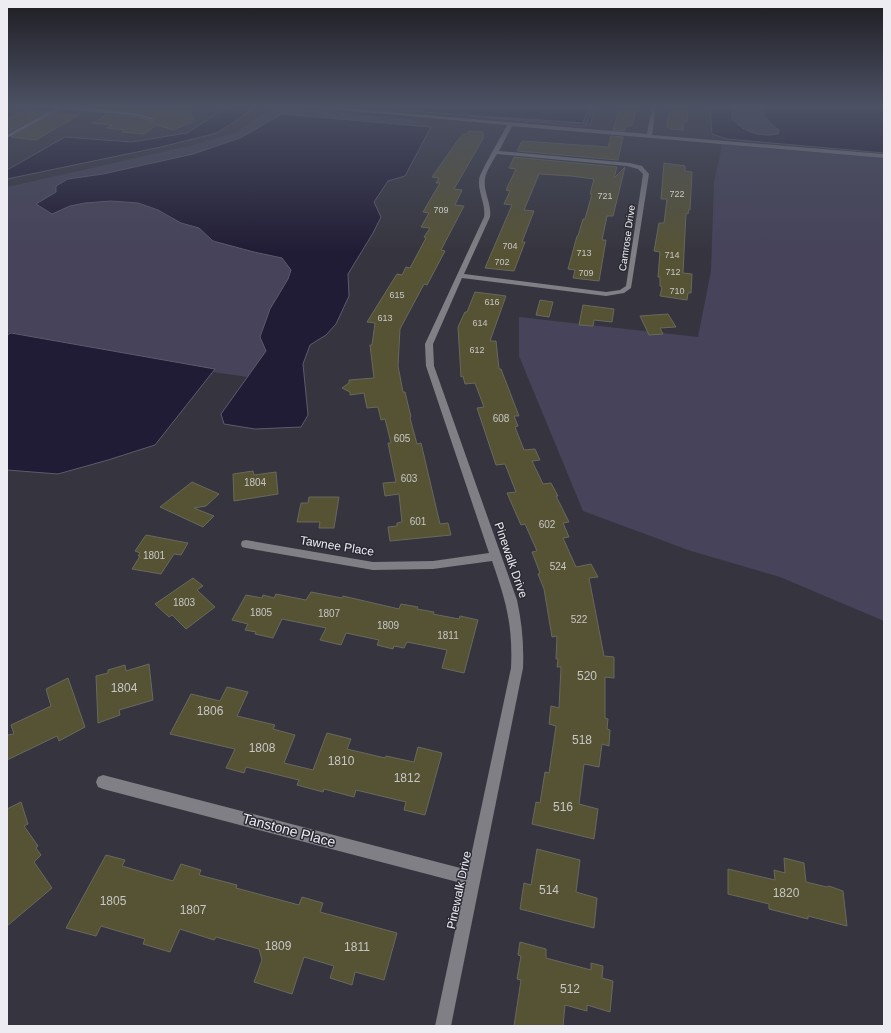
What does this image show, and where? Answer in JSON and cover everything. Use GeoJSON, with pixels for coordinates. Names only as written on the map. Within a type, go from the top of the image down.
{"type":"FeatureCollection","features":[{"type":"Feature","properties":{"kind":"street","name":"Pinewalk Drive"},"geometry":{"type":"LineString","coordinates":[[444,1026],[517,668],[518,642],[516,620],[496,556],[430,366],[429,344],[489,210],[481,184],[482,178],[493,155]]}},
{"type":"Feature","properties":{"kind":"street","name":"Camrose Drive"},"geometry":{"type":"LineString","coordinates":[[460,276],[606,294],[622,292],[629,287],[646,174],[644,170],[640,167],[627,164],[530,155]]}},
{"type":"Feature","properties":{"kind":"street","name":"Tawnee Place"},"geometry":{"type":"LineString","coordinates":[[246,544],[373,566],[433,565],[496,556]]}},
{"type":"Feature","properties":{"kind":"street","name":"Tanstone Place"},"geometry":{"type":"LineString","coordinates":[[103,782],[474,879]]}},
{"type":"Feature","properties":{"kind":"shaded area"},"geometry":{"type":"Polygon","coordinates":[[[33,155],[122,155],[7,179],[7,170],[33,155]]]}},
{"type":"Feature","properties":{"kind":"shaded area"},"geometry":{"type":"Polygon","coordinates":[[[148,155],[188,155],[103,174],[68,179],[56,192],[36,204],[52,214],[70,206],[85,203],[111,201],[138,203],[158,210],[181,223],[199,228],[213,241],[282,258],[291,270],[288,279],[270,309],[260,337],[266,351],[248,377],[213,372],[215,369],[7,332],[7,187],[148,155]]]}},
{"type":"Feature","properties":{"kind":"shaded area"},"geometry":{"type":"Polygon","coordinates":[[[188,155],[416,155],[405,176],[388,181],[374,202],[381,217],[348,274],[349,296],[336,324],[326,335],[310,345],[303,364],[308,415],[301,427],[255,429],[224,424],[221,414],[266,351],[260,337],[270,309],[288,279],[291,270],[282,258],[213,241],[199,228],[181,223],[158,210],[138,203],[111,201],[85,203],[70,206],[52,214],[36,204],[56,192],[56,186],[68,179],[103,174],[188,155]]]}},
{"type":"Feature","properties":{"kind":"shaded area"},"geometry":{"type":"Polygon","coordinates":[[[720,155],[851,155],[884,158],[884,621],[780,577],[691,551],[583,511],[519,356],[519,317],[698,337],[711,271],[714,182],[720,155]]]}},
{"type":"Feature","properties":{"kind":"shaded area"},"geometry":{"type":"Polygon","coordinates":[[[11,333],[215,369],[155,445],[58,474],[7,470],[7,335],[11,333]]]}},
{"type":"Feature","properties":{"kind":"building"},"geometry":{"type":"Polygon","coordinates":[[[447,155],[473,155],[454,189],[462,190],[455,205],[464,206],[441,250],[445,251],[427,285],[424,284],[400,329],[398,366],[403,392],[405,392],[417,444],[421,443],[440,524],[448,523],[451,535],[390,541],[388,527],[397,526],[397,523],[402,522],[399,494],[385,496],[383,483],[396,482],[388,443],[391,443],[385,419],[381,420],[378,407],[367,408],[364,393],[350,395],[350,392],[342,388],[349,383],[349,380],[374,378],[370,345],[372,345],[375,323],[367,322],[397,274],[402,275],[406,267],[410,268],[426,238],[424,237],[430,228],[421,227],[429,213],[423,212],[440,183],[436,183],[439,178],[432,177],[447,155]]]}},
{"type":"Feature","properties":{"kind":"building"},"geometry":{"type":"Polygon","coordinates":[[[564,155],[619,155],[618,160],[564,155]]]}},
{"type":"Feature","properties":{"kind":"building"},"geometry":{"type":"Polygon","coordinates":[[[514,157],[617,167],[614,178],[625,167],[613,216],[607,216],[602,240],[606,240],[599,281],[573,278],[575,270],[568,269],[577,236],[583,219],[585,219],[592,194],[590,194],[594,179],[571,176],[539,174],[524,210],[534,211],[522,242],[525,242],[514,271],[485,268],[512,205],[504,204],[510,191],[506,190],[516,169],[509,168],[514,157]]]}},
{"type":"Feature","properties":{"kind":"building"},"geometry":{"type":"Polygon","coordinates":[[[664,163],[685,166],[685,171],[692,172],[690,210],[689,209],[688,214],[686,213],[683,273],[692,274],[691,293],[688,293],[687,300],[660,296],[662,287],[660,286],[660,277],[658,277],[660,252],[654,251],[659,223],[664,223],[667,199],[661,199],[664,163]]]}},
{"type":"Feature","properties":{"kind":"building"},"geometry":{"type":"Polygon","coordinates":[[[475,292],[506,296],[490,341],[496,341],[499,369],[501,369],[519,416],[514,416],[518,426],[515,427],[524,450],[535,449],[540,460],[532,461],[543,484],[551,483],[558,496],[556,496],[569,522],[563,523],[569,537],[563,538],[576,567],[591,564],[598,577],[589,578],[604,656],[614,657],[614,678],[605,677],[605,718],[608,719],[607,729],[610,730],[609,746],[602,744],[599,767],[584,764],[579,804],[598,809],[594,839],[532,824],[536,802],[540,803],[545,772],[549,773],[556,726],[549,724],[551,706],[559,708],[561,667],[557,667],[557,636],[552,637],[544,589],[532,552],[537,551],[525,524],[521,525],[507,493],[516,492],[505,464],[496,465],[477,408],[484,407],[475,383],[465,384],[463,376],[461,377],[458,327],[465,312],[467,312],[475,292]]]}},
{"type":"Feature","properties":{"kind":"building"},"geometry":{"type":"Polygon","coordinates":[[[540,300],[553,302],[549,317],[536,315],[540,300]]]}},
{"type":"Feature","properties":{"kind":"building"},"geometry":{"type":"Polygon","coordinates":[[[583,305],[614,309],[612,322],[594,320],[593,326],[579,325],[583,305]]]}},
{"type":"Feature","properties":{"kind":"building"},"geometry":{"type":"Polygon","coordinates":[[[668,314],[676,327],[660,328],[663,334],[649,335],[640,316],[668,314]]]}},
{"type":"Feature","properties":{"kind":"building"},"geometry":{"type":"Polygon","coordinates":[[[253,471],[254,475],[276,472],[278,494],[234,501],[233,474],[253,471]]]}},
{"type":"Feature","properties":{"kind":"building"},"geometry":{"type":"Polygon","coordinates":[[[192,482],[219,494],[206,506],[194,508],[214,516],[203,527],[160,507],[192,482]]]}},
{"type":"Feature","properties":{"kind":"building"},"geometry":{"type":"Polygon","coordinates":[[[309,497],[339,497],[334,528],[319,528],[320,522],[297,522],[301,503],[308,503],[309,497]]]}},
{"type":"Feature","properties":{"kind":"building"},"geometry":{"type":"Polygon","coordinates":[[[146,535],[188,543],[181,555],[174,554],[161,574],[132,569],[140,556],[138,556],[140,553],[135,551],[146,535]]]}},
{"type":"Feature","properties":{"kind":"building"},"geometry":{"type":"Polygon","coordinates":[[[193,578],[203,586],[197,590],[215,607],[186,629],[172,615],[169,617],[155,604],[193,578]]]}},
{"type":"Feature","properties":{"kind":"building"},"geometry":{"type":"Polygon","coordinates":[[[311,592],[342,598],[343,596],[399,609],[401,604],[434,612],[433,614],[459,619],[460,616],[478,620],[464,673],[442,668],[447,650],[407,642],[404,648],[394,646],[393,649],[377,645],[379,640],[346,633],[341,645],[320,640],[326,628],[282,619],[273,638],[245,630],[248,624],[232,620],[246,595],[262,598],[263,595],[274,598],[276,594],[306,600],[311,592]]]}},
{"type":"Feature","properties":{"kind":"building"},"geometry":{"type":"Polygon","coordinates":[[[149,664],[153,700],[119,710],[120,715],[98,723],[96,676],[108,673],[108,670],[125,665],[126,671],[149,664]]]}},
{"type":"Feature","properties":{"kind":"building"},"geometry":{"type":"Polygon","coordinates":[[[68,678],[85,727],[59,741],[57,736],[7,760],[7,735],[14,734],[11,725],[51,706],[46,689],[68,678]]]}},
{"type":"Feature","properties":{"kind":"building"},"geometry":{"type":"Polygon","coordinates":[[[227,687],[248,692],[237,716],[275,725],[273,729],[295,735],[284,763],[313,770],[327,733],[351,739],[347,749],[385,758],[386,756],[414,762],[418,747],[442,753],[425,815],[404,810],[406,802],[356,790],[354,797],[324,789],[323,792],[297,785],[299,780],[246,767],[244,773],[226,768],[235,749],[170,734],[191,694],[220,701],[227,687]]]}},
{"type":"Feature","properties":{"kind":"building"},"geometry":{"type":"Polygon","coordinates":[[[21,802],[28,824],[24,826],[38,846],[36,848],[41,855],[34,862],[52,888],[7,926],[7,809],[21,802]]]}},
{"type":"Feature","properties":{"kind":"building"},"geometry":{"type":"Polygon","coordinates":[[[537,849],[580,860],[576,892],[597,898],[594,928],[520,909],[524,883],[531,885],[537,849]]]}},
{"type":"Feature","properties":{"kind":"building"},"geometry":{"type":"Polygon","coordinates":[[[106,855],[125,860],[122,866],[173,881],[181,864],[201,870],[199,875],[237,885],[236,888],[299,905],[302,897],[323,903],[320,912],[397,933],[384,980],[355,972],[352,985],[330,978],[334,966],[304,957],[292,994],[254,982],[262,960],[259,949],[216,937],[214,940],[180,929],[170,952],[143,944],[145,939],[101,926],[96,936],[66,928],[106,855]]]}},
{"type":"Feature","properties":{"kind":"building"},"geometry":{"type":"Polygon","coordinates":[[[784,858],[804,863],[806,882],[827,887],[829,886],[843,891],[847,926],[808,916],[808,919],[769,909],[769,904],[728,894],[728,869],[775,880],[774,870],[785,873],[784,858]]]}},
{"type":"Feature","properties":{"kind":"building"},"geometry":{"type":"Polygon","coordinates":[[[520,942],[546,949],[546,958],[591,970],[591,963],[603,966],[602,978],[613,981],[610,1012],[587,1005],[587,1011],[565,1005],[563,1026],[514,1026],[521,980],[517,979],[521,956],[518,955],[520,942]]]}}]}
